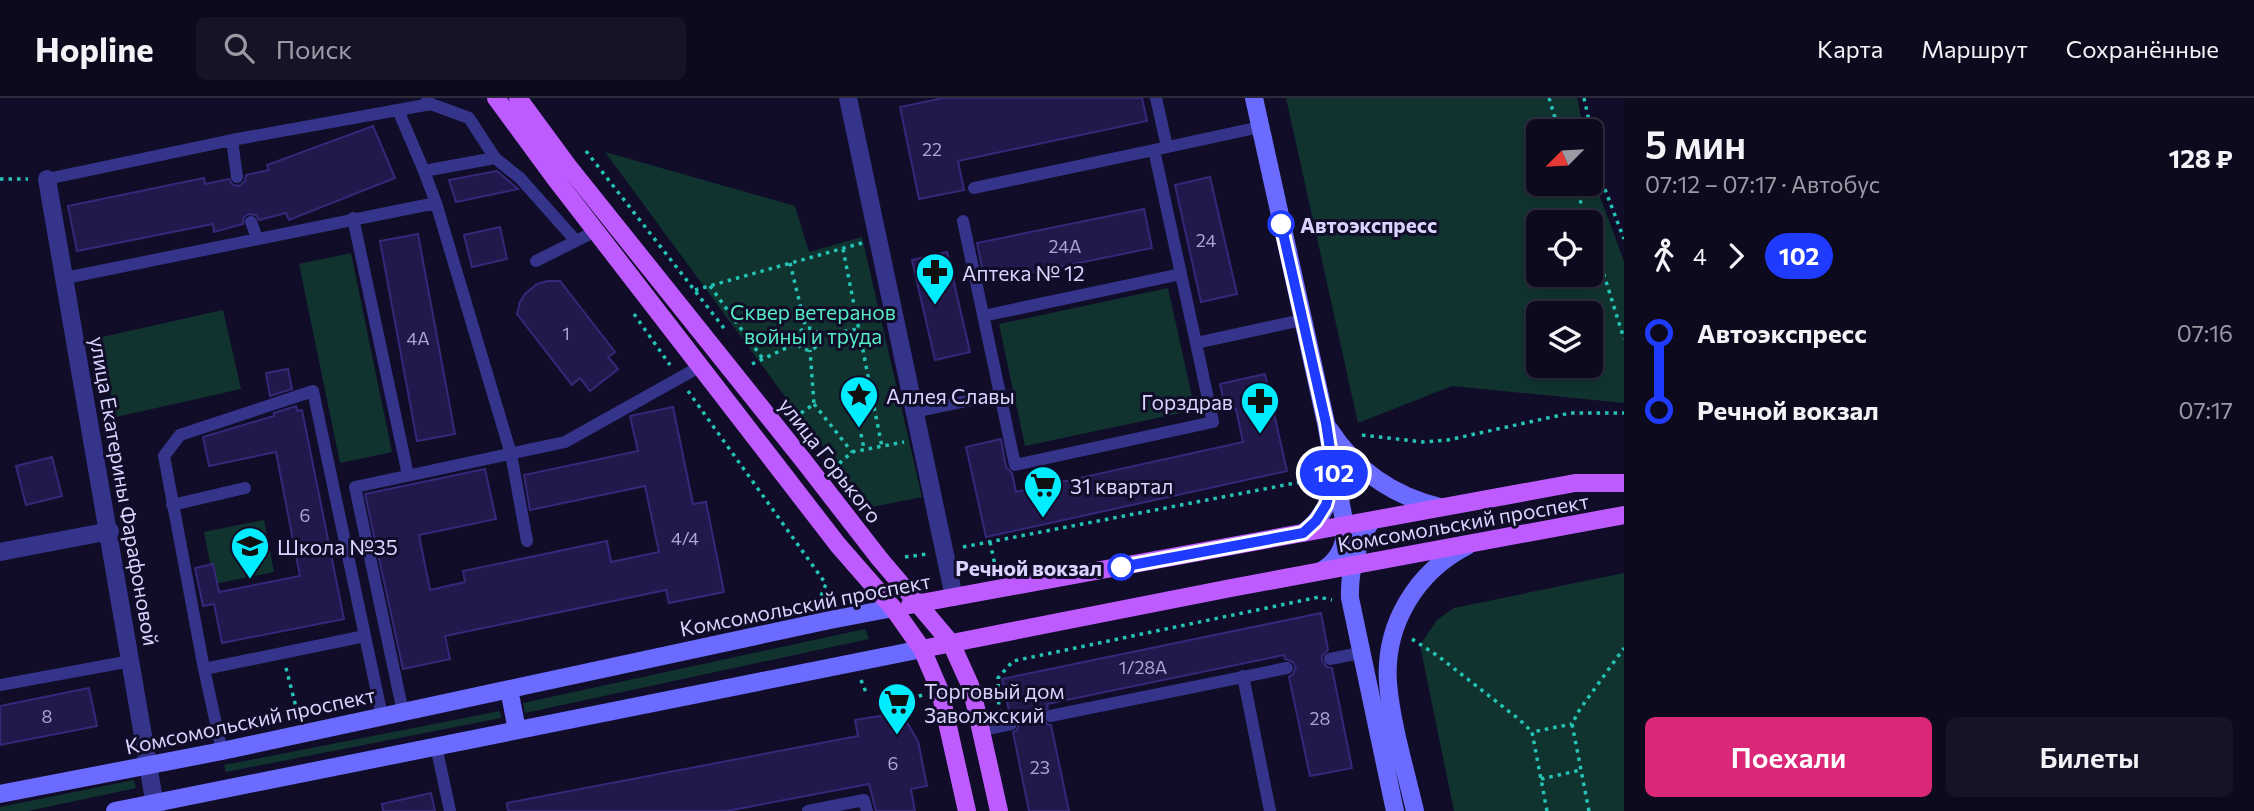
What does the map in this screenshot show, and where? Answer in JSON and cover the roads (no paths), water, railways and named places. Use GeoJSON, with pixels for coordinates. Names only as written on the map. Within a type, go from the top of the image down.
{"type":"FeatureCollection","features":[{"type":"Feature","properties":{"kind":"main road"},"geometry":{"type":"LineString","coordinates":[[496,98],[561,172]]}},
{"type":"Feature","properties":{"kind":"main road"},"geometry":{"type":"LineString","coordinates":[[518,98],[596,231],[838,545],[892,608],[922,649],[940,691],[967,811]]}},
{"type":"Feature","properties":{"kind":"main road","name":"улица Горького"},"geometry":{"type":"LineString","coordinates":[[561,172],[951,643],[970,685],[999,811]]}},
{"type":"Feature","properties":{"kind":"main road","name":"Комсомольский проспект"},"geometry":{"type":"LineString","coordinates":[[892,608],[1575,483],[1624,483]]}},
{"type":"Feature","properties":{"kind":"main road","name":"Комсомольский проспект"},"geometry":{"type":"LineString","coordinates":[[922,649],[1624,515]]}},
{"type":"Feature","properties":{"kind":"street"},"geometry":{"type":"LineString","coordinates":[[848,98],[954,597]]}},
{"type":"Feature","properties":{"kind":"street"},"geometry":{"type":"LineString","coordinates":[[1254,98],[1326,423],[1345,526],[1345,540],[1341,552],[1333,564],[1321,571]]}},
{"type":"Feature","properties":{"kind":"street","name":"улица Екатерины Фарафоновой"},"geometry":{"type":"LineString","coordinates":[[47,179],[110,531],[155,807]]}},
{"type":"Feature","properties":{"kind":"street"},"geometry":{"type":"LineString","coordinates":[[1326,423],[1342,448],[1378,481],[1404,495],[1440,508]]}},
{"type":"Feature","properties":{"kind":"street"},"geometry":{"type":"LineString","coordinates":[[1303,533],[1316,521],[1326,505],[1334,475]]}},
{"type":"Feature","properties":{"kind":"street"},"geometry":{"type":"LineString","coordinates":[[1371,521],[1360,542],[1343,607],[1360,653],[1395,811]]}},
{"type":"Feature","properties":{"kind":"street"},"geometry":{"type":"LineString","coordinates":[[0,552],[110,531]]}},
{"type":"Feature","properties":{"kind":"street"},"geometry":{"type":"LineString","coordinates":[[1415,811],[1389,695],[1390,645],[1402,610],[1415,589],[1430,571],[1470,544]]}},
{"type":"Feature","properties":{"kind":"street","name":"Комсомольский проспект"},"geometry":{"type":"LineString","coordinates":[[0,794],[222,751],[892,608]]}},
{"type":"Feature","properties":{"kind":"street","name":"Комсомольский проспект"},"geometry":{"type":"LineString","coordinates":[[115,811],[155,807],[436,746],[922,649]]}},
{"type":"Feature","properties":{"kind":"street"},"geometry":{"type":"LineString","coordinates":[[509,689],[517,730]]}},
{"type":"Feature","properties":{"kind":"lane"},"geometry":{"type":"LineString","coordinates":[[963,221],[1015,465],[1213,422],[1181,274],[1156,98]]}},
{"type":"Feature","properties":{"kind":"lane"},"geometry":{"type":"LineString","coordinates":[[47,179],[398,110],[428,101],[469,118],[495,158],[520,178],[576,241]]}},
{"type":"Feature","properties":{"kind":"lane"},"geometry":{"type":"LineString","coordinates":[[398,110],[436,203],[512,454],[527,541]]}},
{"type":"Feature","properties":{"kind":"lane"},"geometry":{"type":"LineString","coordinates":[[974,188],[1260,127]]}},
{"type":"Feature","properties":{"kind":"lane"},"geometry":{"type":"LineString","coordinates":[[232,141],[237,177]]}},
{"type":"Feature","properties":{"kind":"lane"},"geometry":{"type":"LineString","coordinates":[[424,171],[495,158]]}},
{"type":"Feature","properties":{"kind":"lane"},"geometry":{"type":"LineString","coordinates":[[65,278],[436,203]]}},
{"type":"Feature","properties":{"kind":"lane"},"geometry":{"type":"LineString","coordinates":[[354,218],[408,475]]}},
{"type":"Feature","properties":{"kind":"lane"},"geometry":{"type":"LineString","coordinates":[[251,222],[257,238]]}},
{"type":"Feature","properties":{"kind":"lane"},"geometry":{"type":"LineString","coordinates":[[536,261],[596,231]]}},
{"type":"Feature","properties":{"kind":"lane"},"geometry":{"type":"LineString","coordinates":[[983,316],[1181,274]]}},
{"type":"Feature","properties":{"kind":"lane"},"geometry":{"type":"LineString","coordinates":[[1196,343],[1302,320]]}},
{"type":"Feature","properties":{"kind":"lane"},"geometry":{"type":"LineString","coordinates":[[403,712],[355,486],[565,442],[701,366]]}},
{"type":"Feature","properties":{"kind":"lane"},"geometry":{"type":"LineString","coordinates":[[222,751],[164,456],[180,435],[313,391],[382,716]]}},
{"type":"Feature","properties":{"kind":"lane"},"geometry":{"type":"LineString","coordinates":[[914,412],[1000,394]]}},
{"type":"Feature","properties":{"kind":"lane"},"geometry":{"type":"LineString","coordinates":[[172,505],[245,488]]}},
{"type":"Feature","properties":{"kind":"lane"},"geometry":{"type":"LineString","coordinates":[[204,669],[365,636]]}},
{"type":"Feature","properties":{"kind":"lane"},"geometry":{"type":"LineString","coordinates":[[1330,659],[1360,653]]}},
{"type":"Feature","properties":{"kind":"lane"},"geometry":{"type":"LineString","coordinates":[[0,685],[131,661]]}},
{"type":"Feature","properties":{"kind":"lane"},"geometry":{"type":"LineString","coordinates":[[1050,716],[1287,668]]}},
{"type":"Feature","properties":{"kind":"lane"},"geometry":{"type":"LineString","coordinates":[[1243,676],[1270,811]]}},
{"type":"Feature","properties":{"kind":"lane"},"geometry":{"type":"LineString","coordinates":[[982,730],[1012,724]]}},
{"type":"Feature","properties":{"kind":"lane"},"geometry":{"type":"LineString","coordinates":[[436,746],[450,811]]}},
{"type":"Feature","properties":{"kind":"lane"},"geometry":{"type":"LineString","coordinates":[[808,811],[864,800],[867,811]]}},
{"type":"Feature","properties":{"kind":"place","name":"Автоэкспресс"},"geometry":{"type":"Point","coordinates":[1281,224]}},
{"type":"Feature","properties":{"kind":"place","name":"Аптека № 12"},"geometry":{"type":"Point","coordinates":[935,306]}},
{"type":"Feature","properties":{"kind":"place","name":"Аллея Славы"},"geometry":{"type":"Point","coordinates":[859,429]}},
{"type":"Feature","properties":{"kind":"place","name":"Горздрав"},"geometry":{"type":"Point","coordinates":[1260,435]}},
{"type":"Feature","properties":{"kind":"place","name":"31 квартал"},"geometry":{"type":"Point","coordinates":[1043,519]}},
{"type":"Feature","properties":{"kind":"place","name":"Речной вокзал"},"geometry":{"type":"Point","coordinates":[1121,567]}},
{"type":"Feature","properties":{"kind":"place","name":"Школа №35"},"geometry":{"type":"Point","coordinates":[250,580]}},
{"type":"Feature","properties":{"kind":"place","name":"Торговый дом Заволжский"},"geometry":{"type":"Point","coordinates":[897,736]}},
{"type":"Feature","properties":{"kind":"park label","name":"Сквер ветеранов войны и труда"},"geometry":{"type":"Point","coordinates":[813,323]}}]}
